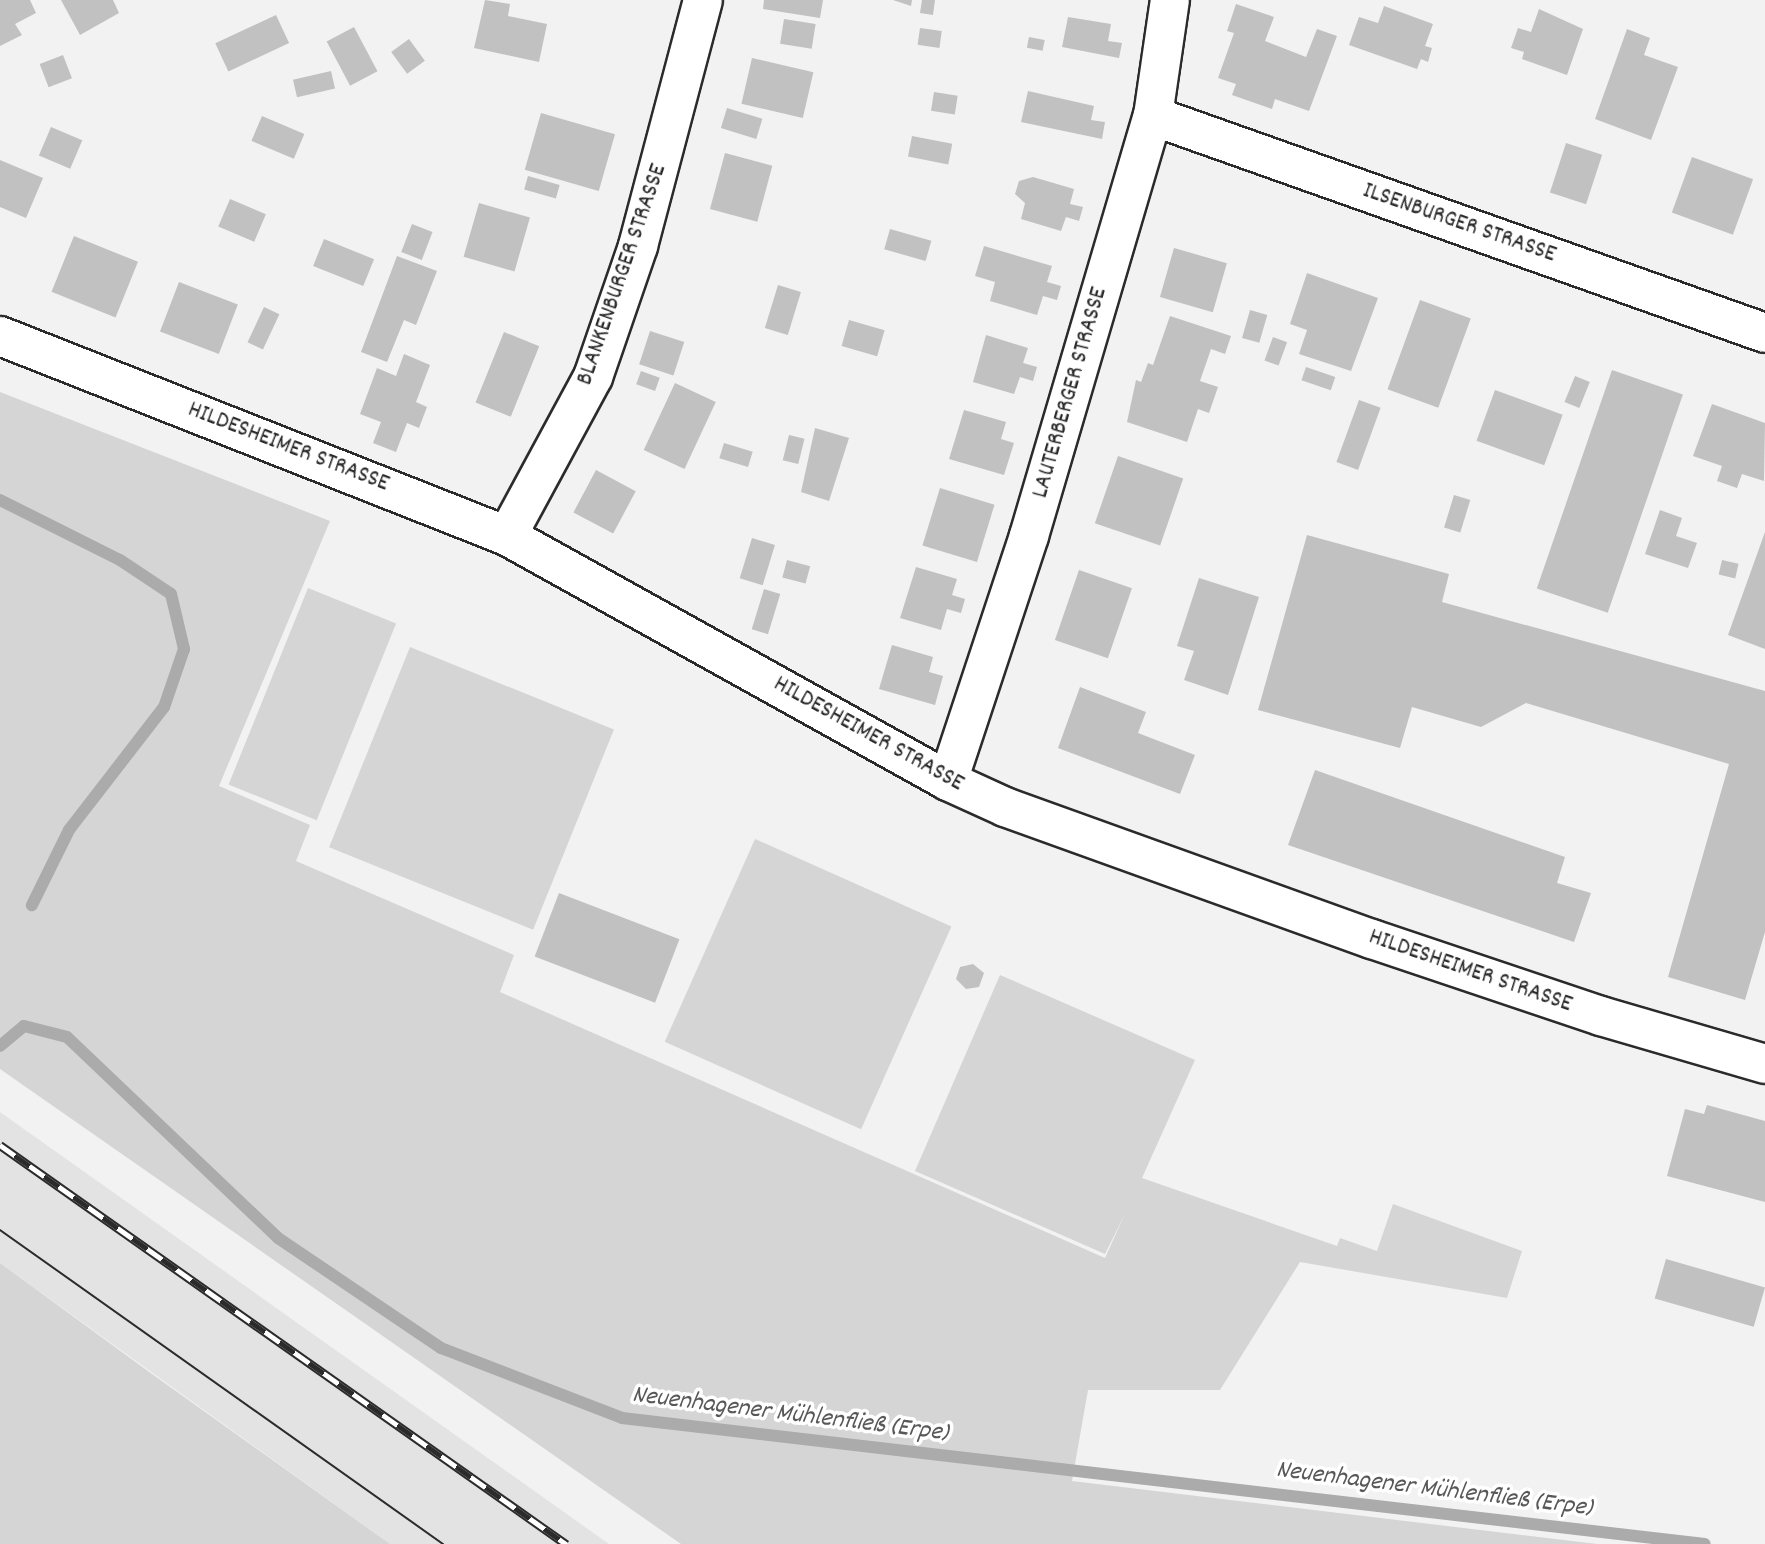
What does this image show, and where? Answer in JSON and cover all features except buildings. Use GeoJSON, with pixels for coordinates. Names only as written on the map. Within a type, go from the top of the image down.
{"type":"FeatureCollection","features":[{"type":"Feature","properties":{"kind":"street","name":"BLANKENBURGER STRASSE"},"geometry":{"type":"LineString","coordinates":[[507,536],[593,377],[638,246],[703,0]]}},
{"type":"Feature","properties":{"kind":"street","name":"LAUTERBERGER STRASSE"},"geometry":{"type":"LineString","coordinates":[[948,781],[1024,550],[1153,116],[1170,0]]}},
{"type":"Feature","properties":{"kind":"street","name":"ILSENBURGER STRASSE"},"geometry":{"type":"LineString","coordinates":[[1153,116],[1765,333]]}},
{"type":"Feature","properties":{"kind":"street","name":"HILDESHEIMER STRASSE"},"geometry":{"type":"LineString","coordinates":[[0,336],[507,536],[948,781],[1093,842],[1601,1016],[1765,1064]]}},
{"type":"Feature","properties":{"kind":"shaded area"},"geometry":{"type":"Polygon","coordinates":[[[0,392],[330,521],[219,786],[310,825],[296,861],[514,955],[500,992],[1105,1258],[1125,1214],[1105,1254],[915,1171],[1000,975],[1195,1060],[1142,1178],[1337,1246],[1340,1238],[1377,1251],[1393,1204],[1522,1251],[1507,1298],[1300,1262],[1220,1390],[1088,1390],[1072,1481],[1597,1544],[681,1544],[0,1069],[0,392]]]}},
{"type":"Feature","properties":{"kind":"shaded area"},"geometry":{"type":"Polygon","coordinates":[[[308,588],[396,624],[317,820],[229,785],[308,588]]]}},
{"type":"Feature","properties":{"kind":"shaded area"},"geometry":{"type":"Polygon","coordinates":[[[410,647],[614,729],[533,930],[329,847],[410,647]]]}},
{"type":"Feature","properties":{"kind":"shaded area"},"geometry":{"type":"Polygon","coordinates":[[[755,839],[951,926],[861,1129],[665,1042],[755,839]]]}},
{"type":"Feature","properties":{"kind":"shaded area"},"geometry":{"type":"Polygon","coordinates":[[[0,1112],[609,1544],[390,1544],[0,1263],[0,1112]]]}},
{"type":"Feature","properties":{"kind":"shaded area"},"geometry":{"type":"Polygon","coordinates":[[[0,1263],[152,1374],[390,1544],[0,1544],[0,1263]]]}},
{"type":"Feature","properties":{"kind":"waterway"},"geometry":{"type":"LineString","coordinates":[[0,500],[120,560],[171,594],[184,649],[164,707],[69,830],[32,905]]}},
{"type":"Feature","properties":{"kind":"waterway","name":"Neuenhagener Mühlenfließ (Erpe)"},"geometry":{"type":"LineString","coordinates":[[0,1046],[24,1026],[67,1037],[278,1238],[441,1348],[622,1418],[1705,1544]]}},
{"type":"Feature","properties":{"kind":"tram line"},"geometry":{"type":"LineString","coordinates":[[0,1230],[443,1544]]}},
{"type":"Feature","properties":{"kind":"railway"},"geometry":{"type":"LineString","coordinates":[[0,1145],[566,1544]]}}]}
